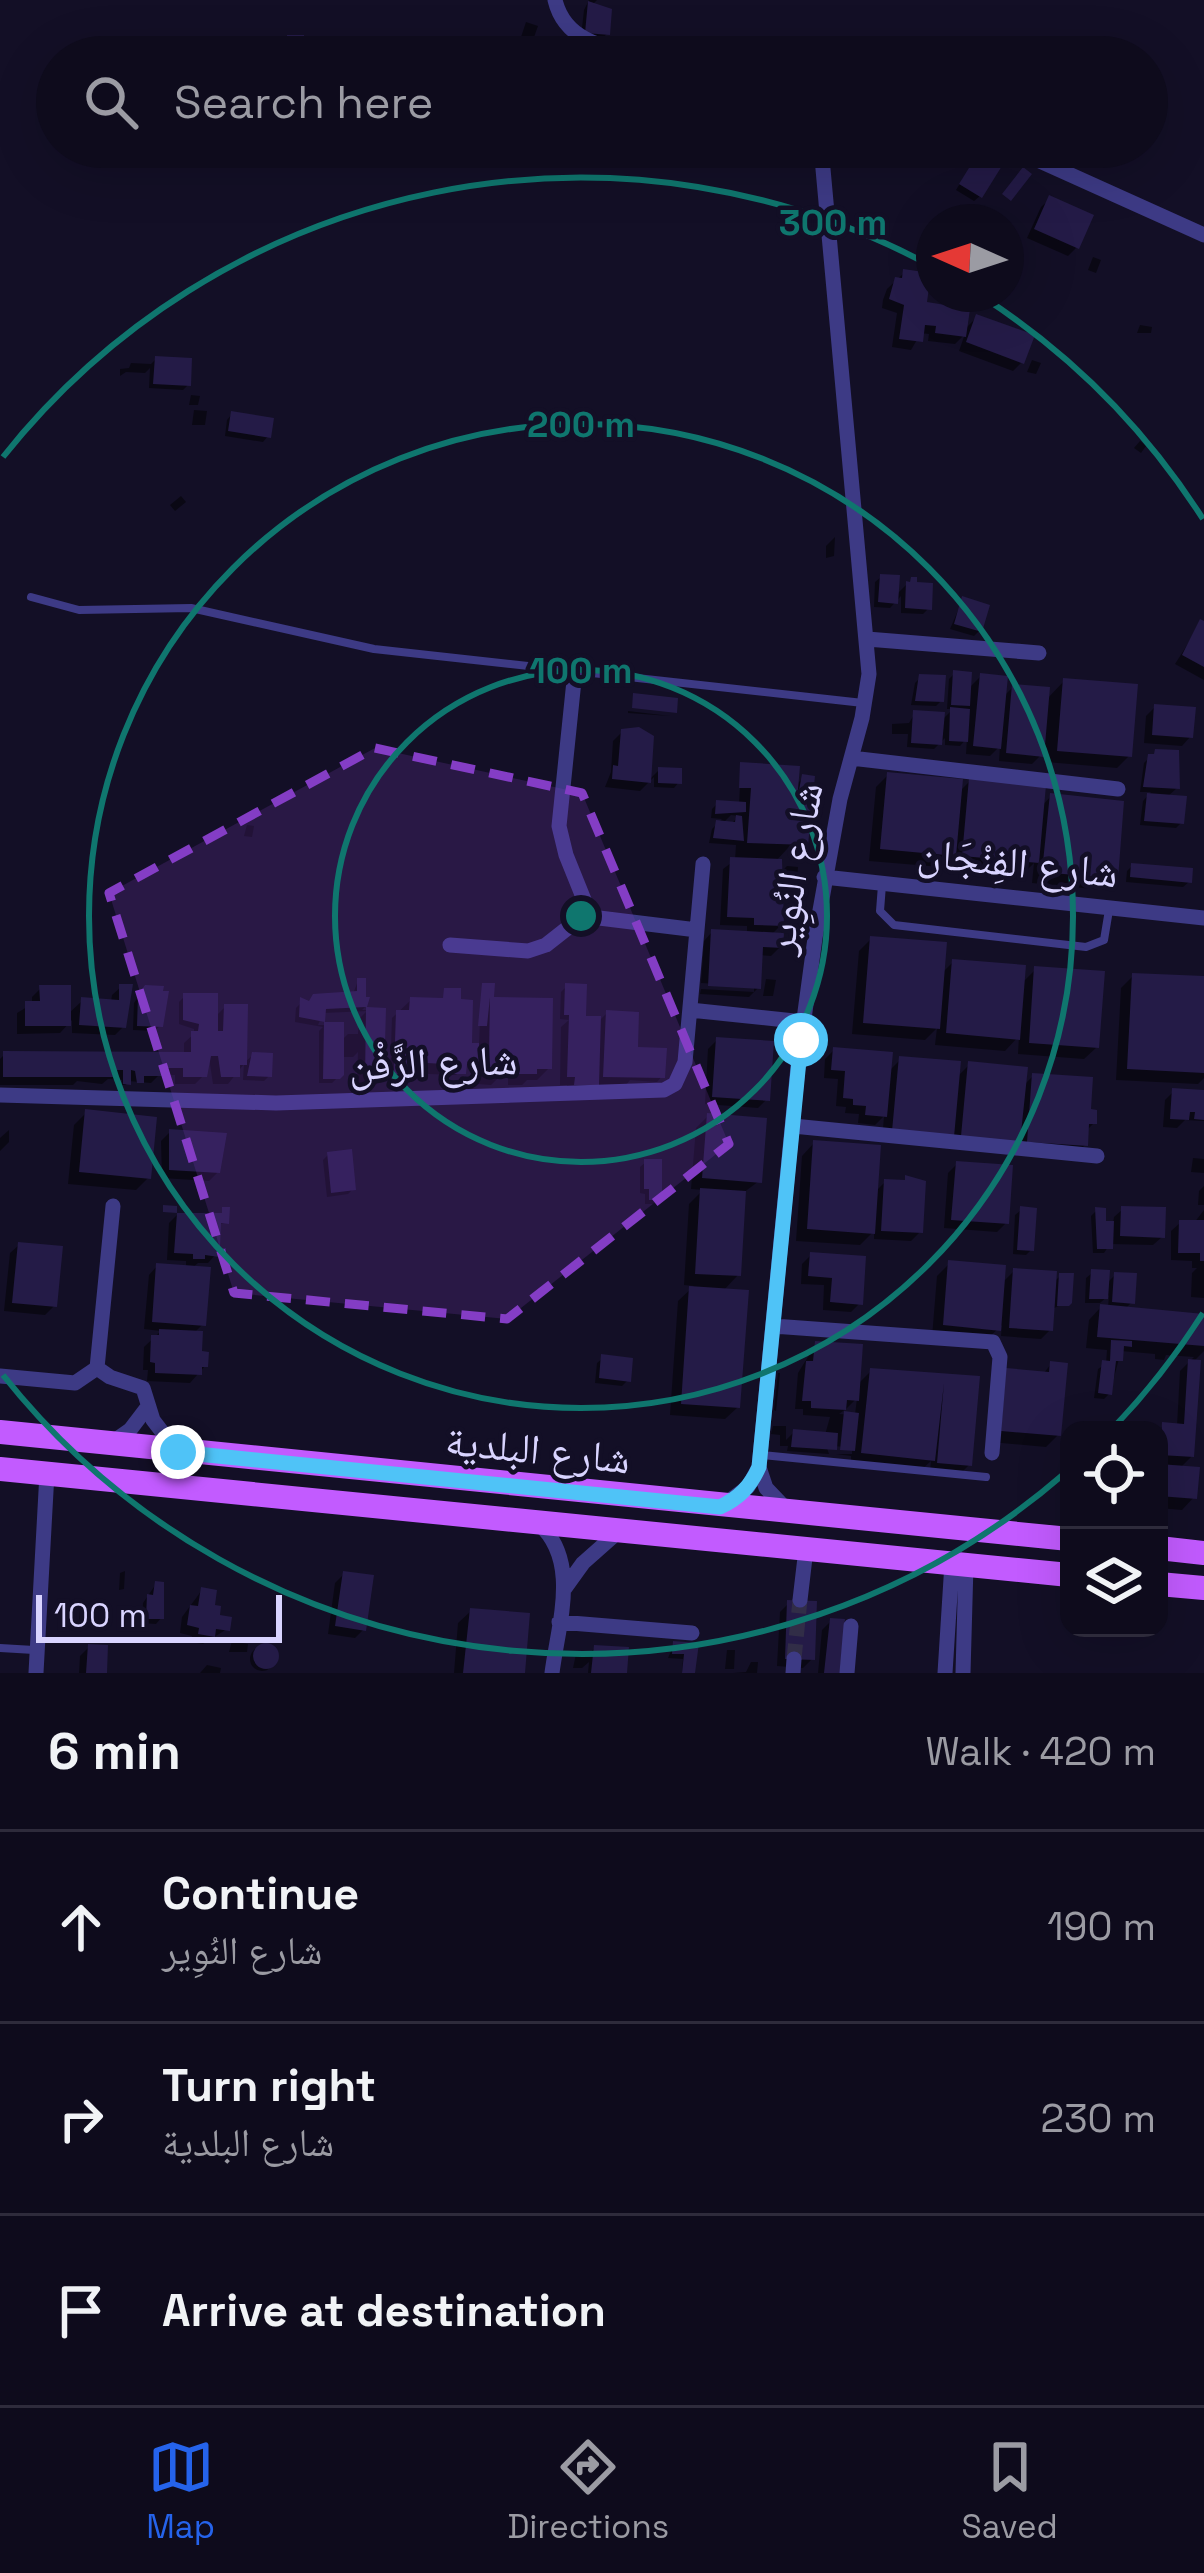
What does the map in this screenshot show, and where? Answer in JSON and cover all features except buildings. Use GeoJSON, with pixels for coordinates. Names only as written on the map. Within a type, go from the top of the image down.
{"type":"FeatureCollection","features":[{"type":"Feature","properties":{"kind":"main road","name":"شارع البلدية"},"geometry":{"type":"LineString","coordinates":[[0,1432],[1060,1539]]}},
{"type":"Feature","properties":{"kind":"main road","name":"شارع البلدية"},"geometry":{"type":"LineString","coordinates":[[0,1469],[1060,1574]]}},
{"type":"Feature","properties":{"kind":"main road"},"geometry":{"type":"LineString","coordinates":[[1168,1550],[1204,1553]]}},
{"type":"Feature","properties":{"kind":"main road"},"geometry":{"type":"LineString","coordinates":[[1168,1585],[1204,1588]]}},
{"type":"Feature","properties":{"kind":"street"},"geometry":{"type":"LineString","coordinates":[[555,0],[565,24],[578,36]]}},
{"type":"Feature","properties":{"kind":"street","name":"شارع النُوِير"},"geometry":{"type":"LineString","coordinates":[[760,1461],[803,1022],[824,878],[865,703],[867,639],[823,168]]}},
{"type":"Feature","properties":{"kind":"street"},"geometry":{"type":"LineString","coordinates":[[1056,168],[1204,235]]}},
{"type":"Feature","properties":{"kind":"street"},"geometry":{"type":"LineString","coordinates":[[867,639],[1039,653]]}},
{"type":"Feature","properties":{"kind":"street"},"geometry":{"type":"LineString","coordinates":[[574,670],[559,826],[591,917]]}},
{"type":"Feature","properties":{"kind":"street"},"geometry":{"type":"LineString","coordinates":[[851,758],[1118,789]]}},
{"type":"Feature","properties":{"kind":"street","name":"شارع الزَّفْن"},"geometry":{"type":"LineString","coordinates":[[0,1095],[254,1103],[664,1090],[682,1075],[703,864]]}},
{"type":"Feature","properties":{"kind":"street","name":"شارع الفِنْجَان"},"geometry":{"type":"LineString","coordinates":[[824,878],[1204,918]]}},
{"type":"Feature","properties":{"kind":"street"},"geometry":{"type":"LineString","coordinates":[[450,945],[537,950],[574,922],[591,917],[697,929]]}},
{"type":"Feature","properties":{"kind":"street"},"geometry":{"type":"LineString","coordinates":[[690,1010],[803,1022]]}},
{"type":"Feature","properties":{"kind":"street"},"geometry":{"type":"LineString","coordinates":[[793,1126],[1097,1156]]}},
{"type":"Feature","properties":{"kind":"street"},"geometry":{"type":"LineString","coordinates":[[97,1368],[113,1206]]}},
{"type":"Feature","properties":{"kind":"street"},"geometry":{"type":"LineString","coordinates":[[773,1326],[993,1342],[1000,1357],[992,1453]]}},
{"type":"Feature","properties":{"kind":"street"},"geometry":{"type":"LineString","coordinates":[[0,1376],[75,1383],[97,1368]]}},
{"type":"Feature","properties":{"kind":"street"},"geometry":{"type":"LineString","coordinates":[[97,1368],[110,1377],[138,1384],[146,1396],[146,1408],[130,1430],[108,1445]]}},
{"type":"Feature","properties":{"kind":"street"},"geometry":{"type":"LineString","coordinates":[[146,1408],[178,1452]]}},
{"type":"Feature","properties":{"kind":"street"},"geometry":{"type":"LineString","coordinates":[[720,1507],[748,1487],[760,1461]]}},
{"type":"Feature","properties":{"kind":"street"},"geometry":{"type":"LineString","coordinates":[[760,1461],[766,1488],[789,1511]]}},
{"type":"Feature","properties":{"kind":"street"},"geometry":{"type":"LineString","coordinates":[[36,1673],[47,1473]]}},
{"type":"Feature","properties":{"kind":"street"},"geometry":{"type":"LineString","coordinates":[[536,1522],[557,1547],[563,1568],[552,1673]]}},
{"type":"Feature","properties":{"kind":"street"},"geometry":{"type":"LineString","coordinates":[[563,1591],[583,1563],[621,1530]]}},
{"type":"Feature","properties":{"kind":"street"},"geometry":{"type":"LineString","coordinates":[[800,1600],[806,1549]]}},
{"type":"Feature","properties":{"kind":"street"},"geometry":{"type":"LineString","coordinates":[[945,1673],[959,1564]]}},
{"type":"Feature","properties":{"kind":"street"},"geometry":{"type":"LineString","coordinates":[[959,1564],[963,1673]]}},
{"type":"Feature","properties":{"kind":"street"},"geometry":{"type":"LineString","coordinates":[[559,1622],[692,1633]]}},
{"type":"Feature","properties":{"kind":"street"},"geometry":{"type":"LineString","coordinates":[[847,1673],[851,1626]]}},
{"type":"Feature","properties":{"kind":"lane"},"geometry":{"type":"LineString","coordinates":[[32,597],[79,610],[178,607],[374,649],[865,703]]}},
{"type":"Feature","properties":{"kind":"lane"},"geometry":{"type":"LineString","coordinates":[[882,884],[880,911],[894,925],[1086,947],[1104,940],[1109,909]]}},
{"type":"Feature","properties":{"kind":"lane"},"geometry":{"type":"LineString","coordinates":[[760,1461],[986,1477]]}},
{"type":"Feature","properties":{"kind":"lane"},"geometry":{"type":"LineString","coordinates":[[0,1648],[37,1650]]}},
{"type":"Feature","properties":{"kind":"highlighted area"},"geometry":{"type":"Polygon","coordinates":[[[375,748],[582,793],[729,1144],[507,1319],[234,1293],[109,893],[375,748]]]}},
{"type":"Feature","properties":{"kind":"tunnel"},"geometry":{"type":"LineString","coordinates":[[794,1659],[800,1600]]}},
{"type":"Feature","properties":{"kind":"route"},"geometry":{"type":"LineString","coordinates":[[178,1452],[720,1507],[740,1496],[759,1467],[801,1040]]}}]}
